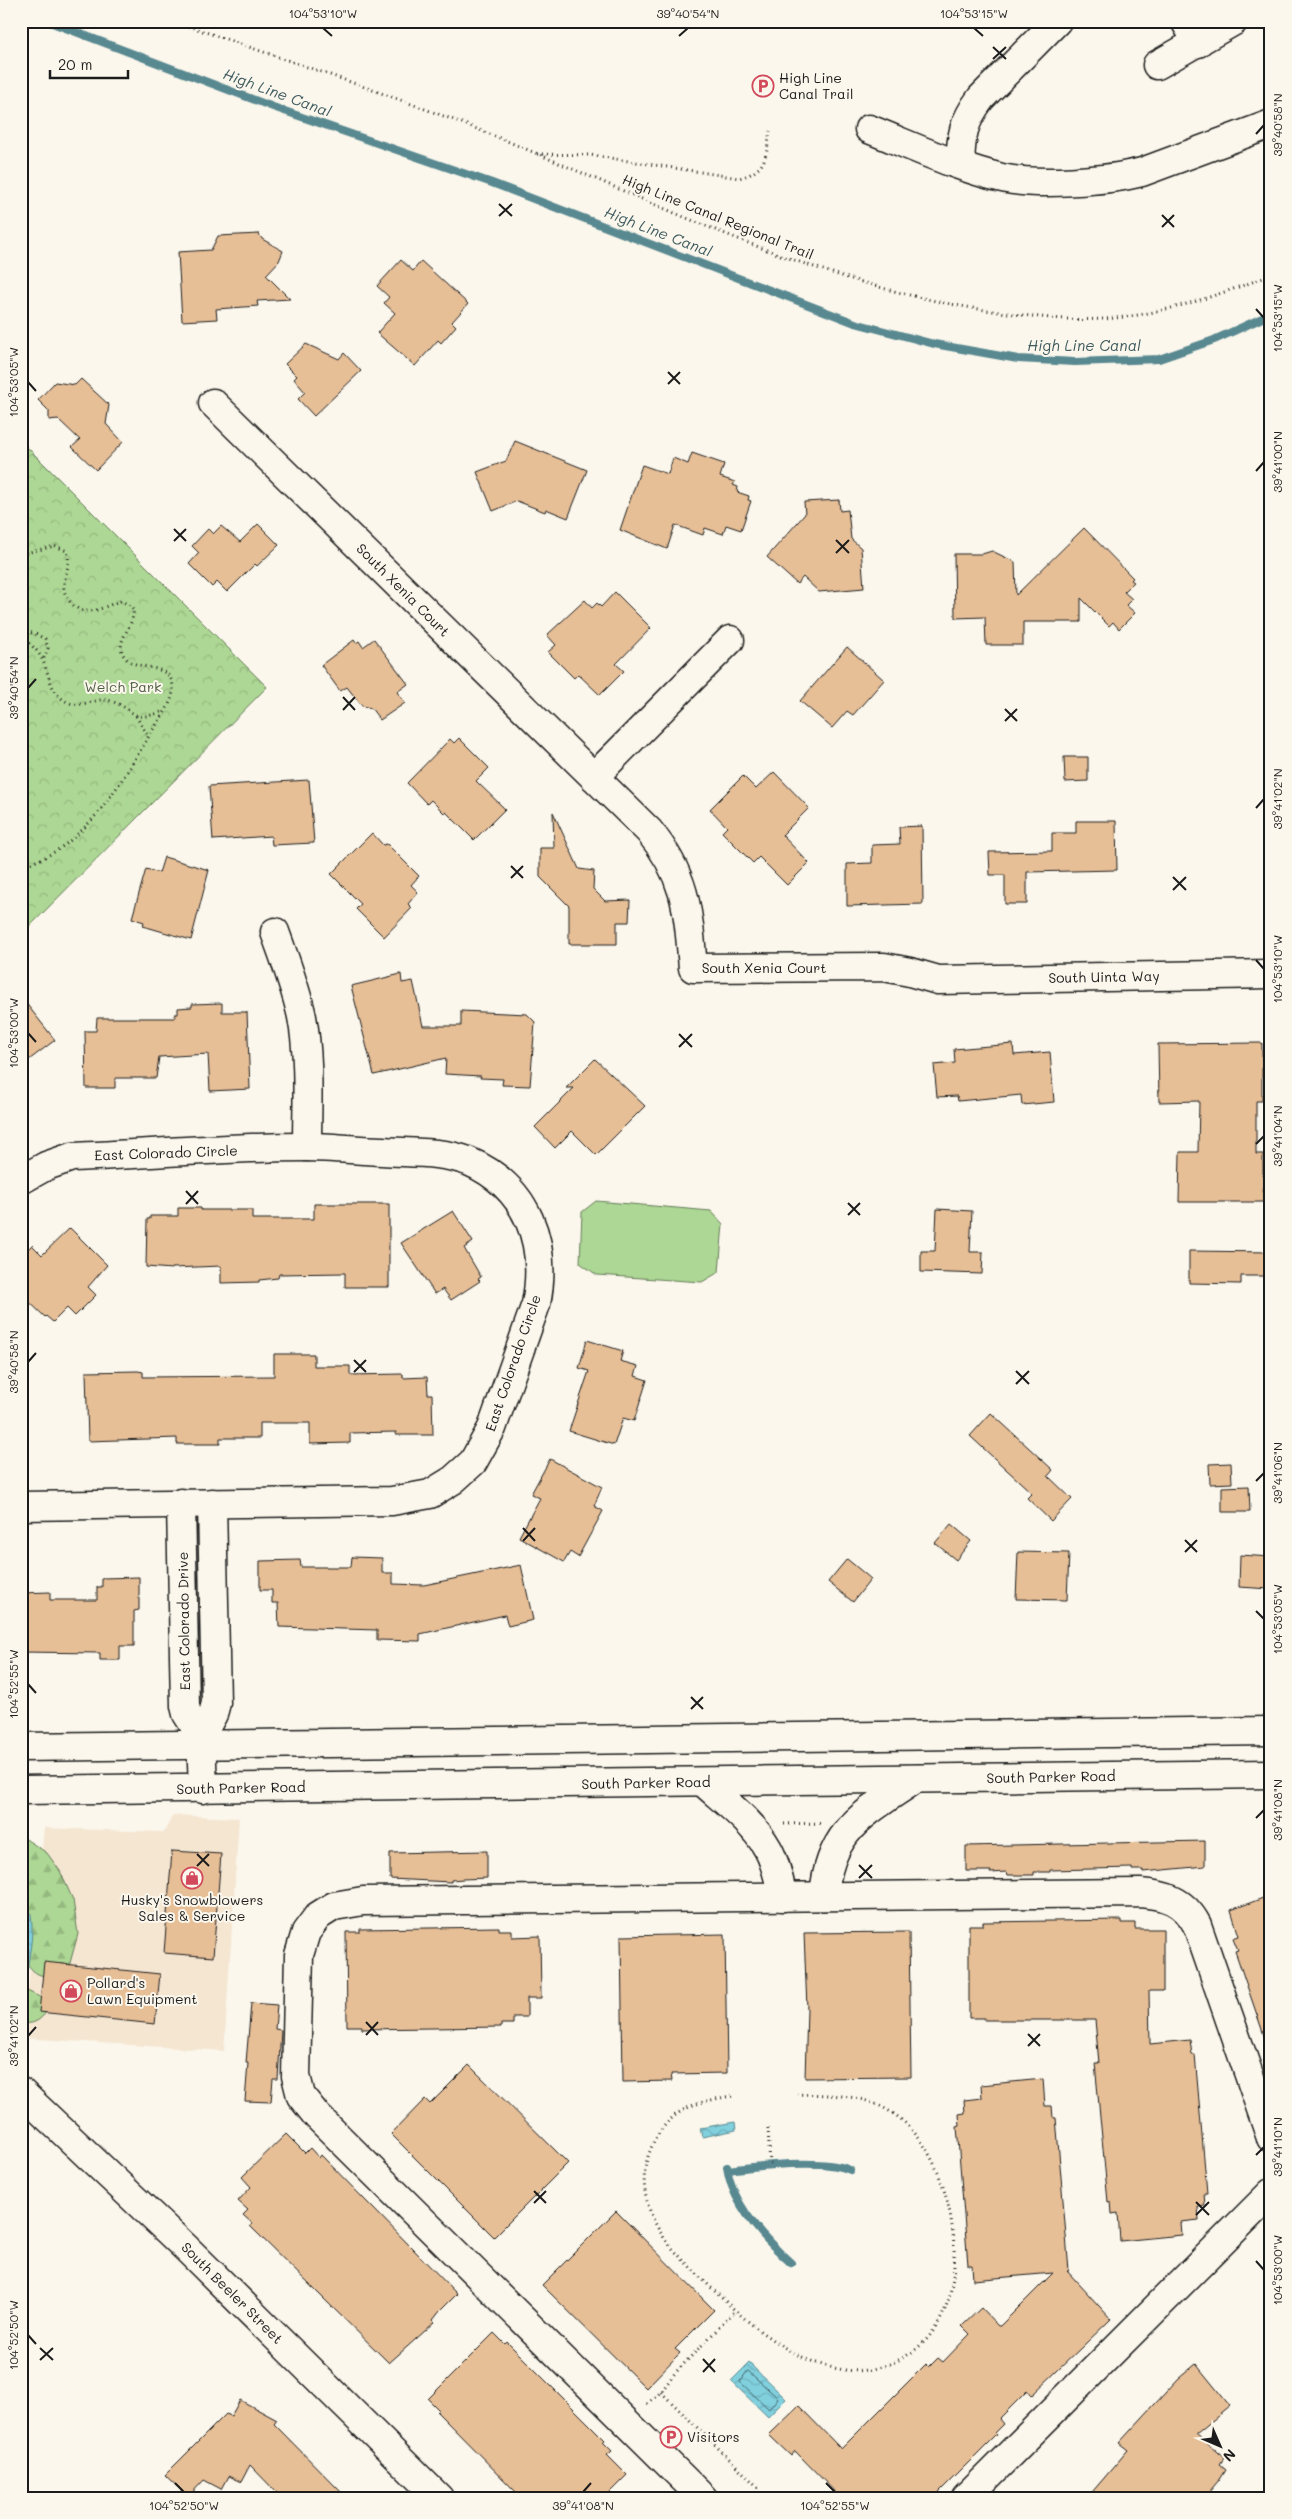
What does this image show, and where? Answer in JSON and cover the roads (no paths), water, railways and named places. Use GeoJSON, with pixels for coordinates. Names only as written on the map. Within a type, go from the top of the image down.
{"type":"FeatureCollection","features":[{"type":"Feature","properties":{"kind":"street"},"geometry":{"type":"LineString","coordinates":[[960,164],[961,138],[970,112],[981,98],[1056,21]]}},
{"type":"Feature","properties":{"kind":"street"},"geometry":{"type":"LineString","coordinates":[[1157,65],[1192,32],[1234,21]]}},
{"type":"Feature","properties":{"kind":"street"},"geometry":{"type":"LineString","coordinates":[[869,129],[1002,178],[1037,182],[1127,176],[1271,124]]}},
{"type":"Feature","properties":{"kind":"street","name":"South Xenia Court"},"geometry":{"type":"LineString","coordinates":[[213,403],[649,831],[670,858],[686,902],[693,968],[884,967],[938,980]]}},
{"type":"Feature","properties":{"kind":"street"},"geometry":{"type":"LineString","coordinates":[[594,777],[730,640]]}},
{"type":"Feature","properties":{"kind":"street"},"geometry":{"type":"LineString","coordinates":[[275,932],[295,988],[302,1017],[307,1075],[307,1147]]}},
{"type":"Feature","properties":{"kind":"street","name":"South Uinta Way"},"geometry":{"type":"LineString","coordinates":[[938,980],[1271,974]]}},
{"type":"Feature","properties":{"kind":"street","name":"East Colorado Circle"},"geometry":{"type":"LineString","coordinates":[[21,1180],[46,1166],[72,1157],[307,1147],[441,1155],[467,1161],[491,1174],[512,1192],[528,1216],[538,1242],[540,1285],[536,1304],[492,1428],[472,1462],[453,1480],[430,1494],[392,1502],[21,1506]]}},
{"type":"Feature","properties":{"kind":"street","name":"East Colorado Drive"},"geometry":{"type":"LineString","coordinates":[[181,1503],[185,1706],[187,1714],[201,1740],[203,1789]]}},
{"type":"Feature","properties":{"kind":"street"},"geometry":{"type":"LineString","coordinates":[[201,1740],[213,1714],[216,1702],[212,1503]]}},
{"type":"Feature","properties":{"kind":"street"},"geometry":{"type":"LineString","coordinates":[[21,1747],[201,1740],[1271,1731]]}},
{"type":"Feature","properties":{"kind":"street","name":"South Parker Road"},"geometry":{"type":"LineString","coordinates":[[21,1790],[1271,1774]]}},
{"type":"Feature","properties":{"kind":"street"},"geometry":{"type":"LineString","coordinates":[[824,1896],[828,1866],[841,1838],[869,1812],[915,1779]]}},
{"type":"Feature","properties":{"kind":"street"},"geometry":{"type":"LineString","coordinates":[[703,1782],[763,1840],[774,1861],[783,1897]]}},
{"type":"Feature","properties":{"kind":"street"},"geometry":{"type":"LineString","coordinates":[[703,2498],[307,2104],[300,2092],[296,2076],[298,1962],[306,1932],[318,1916],[334,1906],[350,1902],[1140,1893],[1163,1895],[1175,1900],[1188,1912],[1199,1929],[1271,2138]]}},
{"type":"Feature","properties":{"kind":"street","name":"South Beeler Street"},"geometry":{"type":"LineString","coordinates":[[21,2092],[186,2248],[439,2498]]}},
{"type":"Feature","properties":{"kind":"street"},"geometry":{"type":"LineString","coordinates":[[966,2498],[1271,2193]]}},
{"type":"Feature","properties":{"kind":"water"},"geometry":{"type":"Polygon","coordinates":[[[21,1889],[31,1913],[32,1939],[24,1991],[21,1996],[21,1889]]]}},
{"type":"Feature","properties":{"kind":"water"},"geometry":{"type":"Polygon","coordinates":[[[735,2122],[736,2130],[702,2137],[700,2128],[735,2122]]]}},
{"type":"Feature","properties":{"kind":"water"},"geometry":{"type":"Polygon","coordinates":[[[749,2363],[786,2399],[768,2417],[731,2381],[749,2363]]]}},
{"type":"Feature","properties":{"kind":"waterway","name":"High Line Canal"},"geometry":{"type":"LineString","coordinates":[[47,21],[273,107],[492,183],[855,323],[934,344],[1018,359],[1075,362],[1159,359],[1214,340],[1271,314]]}},
{"type":"Feature","properties":{"kind":"waterway"},"geometry":{"type":"LineString","coordinates":[[728,2170],[772,2165],[808,2164],[839,2166],[850,2170]]}},
{"type":"Feature","properties":{"kind":"waterway"},"geometry":{"type":"LineString","coordinates":[[727,2167],[735,2194],[750,2220],[791,2263]]}},
{"type":"Feature","properties":{"kind":"place","name":"High Line Canal Trail"},"geometry":{"type":"Point","coordinates":[763,86]}},
{"type":"Feature","properties":{"kind":"place","name":"Husky's Snowblowers Sales & Service"},"geometry":{"type":"Point","coordinates":[192,1878]}},
{"type":"Feature","properties":{"kind":"place","name":"Pollard's Lawn Equipment"},"geometry":{"type":"Point","coordinates":[71,1991]}},
{"type":"Feature","properties":{"kind":"place","name":"Visitors"},"geometry":{"type":"Point","coordinates":[671,2437]}},
{"type":"Feature","properties":{"kind":"park label","name":"Welch Park"},"geometry":{"type":"Point","coordinates":[123,687]}}]}
